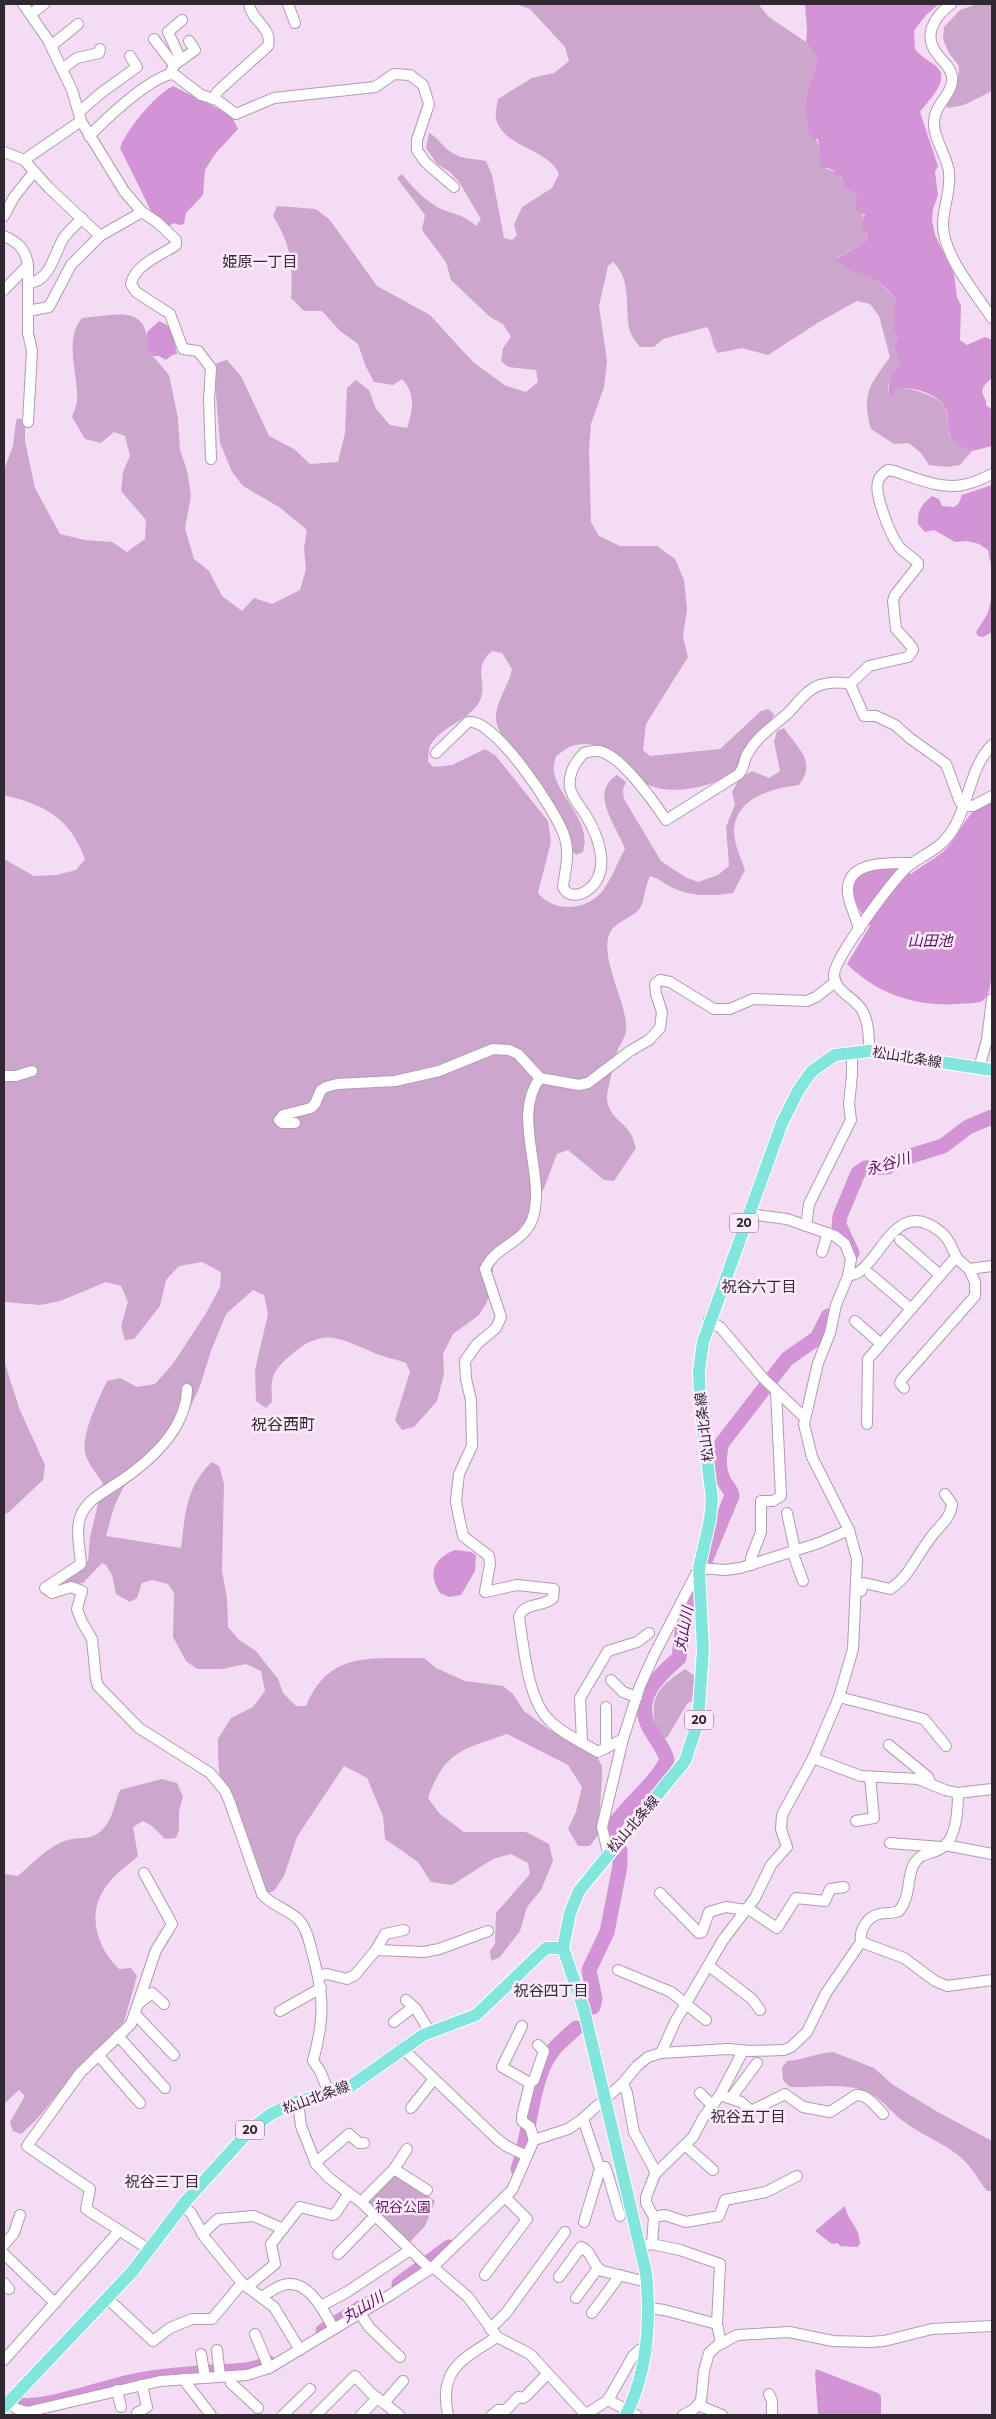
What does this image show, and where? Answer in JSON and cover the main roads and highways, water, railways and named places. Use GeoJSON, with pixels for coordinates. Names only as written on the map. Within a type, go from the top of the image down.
{"type":"FeatureCollection","features":[{"type":"Feature","properties":{"kind":"main road","name":"松山北条線"},"geometry":{"type":"LineString","coordinates":[[5,2404],[107,2298],[150,2250],[182,2205],[225,2154],[252,2128],[270,2114],[298,2101],[348,2088],[402,2048],[430,2032],[476,2015],[546,1948],[563,1948],[575,1899],[584,1882],[685,1761],[698,1722],[703,1650],[698,1568],[710,1520],[712,1499],[700,1403],[699,1371],[703,1342],[709,1320],[782,1123],[799,1088],[812,1071],[825,1061],[836,1055],[852,1052],[869,1051],[992,1070]]}},
{"type":"Feature","properties":{"kind":"main road"},"geometry":{"type":"LineString","coordinates":[[563,1948],[584,2010],[604,2100],[647,2245],[649,2308],[646,2349],[630,2414]]}},
{"type":"Feature","properties":{"kind":"water"},"geometry":{"type":"Polygon","coordinates":[[[805,4],[939,4],[926,15],[914,31],[915,49],[937,67],[941,73],[940,84],[920,112],[938,166],[935,172],[938,195],[933,209],[932,220],[935,235],[954,274],[957,297],[961,306],[960,340],[967,345],[985,337],[992,340],[992,378],[982,391],[986,405],[992,410],[992,446],[972,451],[954,441],[949,434],[948,416],[944,407],[940,401],[928,393],[900,388],[892,397],[888,394],[890,378],[900,364],[894,349],[897,337],[892,329],[895,320],[893,311],[896,300],[890,292],[876,281],[835,260],[865,242],[867,234],[861,227],[865,215],[856,210],[857,195],[845,188],[841,176],[837,176],[833,170],[820,166],[821,159],[818,139],[812,139],[807,127],[806,114],[804,112],[806,98],[817,59],[806,42],[805,4]]]}},
{"type":"Feature","properties":{"kind":"water"},"geometry":{"type":"Polygon","coordinates":[[[173,86],[221,110],[233,119],[238,129],[215,154],[205,170],[203,195],[186,213],[184,224],[174,223],[169,226],[151,211],[120,148],[128,132],[142,113],[166,90],[173,86]]]}},
{"type":"Feature","properties":{"kind":"water"},"geometry":{"type":"Polygon","coordinates":[[[159,321],[171,327],[177,354],[172,355],[166,360],[159,356],[153,356],[147,349],[147,332],[159,321]]]}},
{"type":"Feature","properties":{"kind":"water"},"geometry":{"type":"Polygon","coordinates":[[[992,485],[992,571],[988,550],[979,544],[967,541],[955,542],[934,530],[925,532],[918,524],[918,515],[925,502],[932,496],[939,499],[942,506],[954,507],[959,503],[962,495],[992,485]]]}},
{"type":"Feature","properties":{"kind":"water"},"geometry":{"type":"Polygon","coordinates":[[[992,595],[992,632],[983,637],[978,636],[976,632],[988,613],[992,595]]]}},
{"type":"Feature","properties":{"kind":"water","name":"山田池"},"geometry":{"type":"Polygon","coordinates":[[[992,799],[992,969],[990,986],[985,999],[977,1003],[928,1003],[913,1001],[884,991],[847,964],[870,926],[854,899],[854,883],[864,873],[879,868],[902,868],[911,874],[943,852],[976,808],[992,799]]]}},
{"type":"Feature","properties":{"kind":"water"},"geometry":{"type":"Polygon","coordinates":[[[455,1550],[471,1552],[476,1555],[475,1571],[461,1595],[449,1597],[440,1593],[433,1573],[442,1557],[455,1550]]]}},
{"type":"Feature","properties":{"kind":"water"},"geometry":{"type":"Polygon","coordinates":[[[845,2206],[858,2233],[860,2244],[857,2247],[840,2246],[838,2243],[832,2244],[815,2231],[845,2206]]]}},
{"type":"Feature","properties":{"kind":"water"},"geometry":{"type":"Polygon","coordinates":[[[816,2369],[878,2393],[881,2396],[881,2415],[818,2415],[816,2369]]]}},
{"type":"Feature","properties":{"kind":"waterway","name":"永谷川"},"geometry":{"type":"LineString","coordinates":[[852,1253],[839,1225],[840,1216],[858,1173],[865,1168],[887,1167],[901,1159],[943,1146],[968,1127],[992,1117]]}},
{"type":"Feature","properties":{"kind":"waterway","name":"丸山川"},"geometry":{"type":"LineString","coordinates":[[593,2007],[595,1999],[589,1970],[607,1932],[620,1866],[620,1851],[611,1829],[655,1778],[667,1760],[650,1729],[644,1708],[646,1698],[656,1680],[679,1658],[685,1609],[732,1496],[720,1470],[722,1443],[787,1359],[817,1338],[828,1316]]}},
{"type":"Feature","properties":{"kind":"waterway","name":"丸山川"},"geometry":{"type":"LineString","coordinates":[[518,2169],[535,2093],[544,2065],[559,2043],[576,2028]]}},
{"type":"Feature","properties":{"kind":"waterway","name":"丸山川"},"geometry":{"type":"LineString","coordinates":[[399,2284],[449,2247]]}},
{"type":"Feature","properties":{"kind":"waterway","name":"丸山川"},"geometry":{"type":"LineString","coordinates":[[323,2331],[367,2304]]}},
{"type":"Feature","properties":{"kind":"waterway","name":"丸山川"},"geometry":{"type":"LineString","coordinates":[[17,2404],[27,2406],[40,2405],[139,2380],[181,2374],[241,2370],[269,2363]]}},
{"type":"Feature","properties":{"kind":"district","name":"姫原一丁目"},"geometry":{"type":"Point","coordinates":[260,262]}},
{"type":"Feature","properties":{"kind":"district","name":"祝谷六丁目"},"geometry":{"type":"Point","coordinates":[759,1287]}},
{"type":"Feature","properties":{"kind":"district","name":"祝谷西町"},"geometry":{"type":"Point","coordinates":[283,1424]}},
{"type":"Feature","properties":{"kind":"district","name":"祝谷四丁目"},"geometry":{"type":"Point","coordinates":[551,1991]}},
{"type":"Feature","properties":{"kind":"district","name":"祝谷五丁目"},"geometry":{"type":"Point","coordinates":[748,2117]}},
{"type":"Feature","properties":{"kind":"district","name":"祝谷三丁目"},"geometry":{"type":"Point","coordinates":[162,2182]}},
{"type":"Feature","properties":{"kind":"park label","name":"祝谷公園"},"geometry":{"type":"Point","coordinates":[403,2207]}}]}
